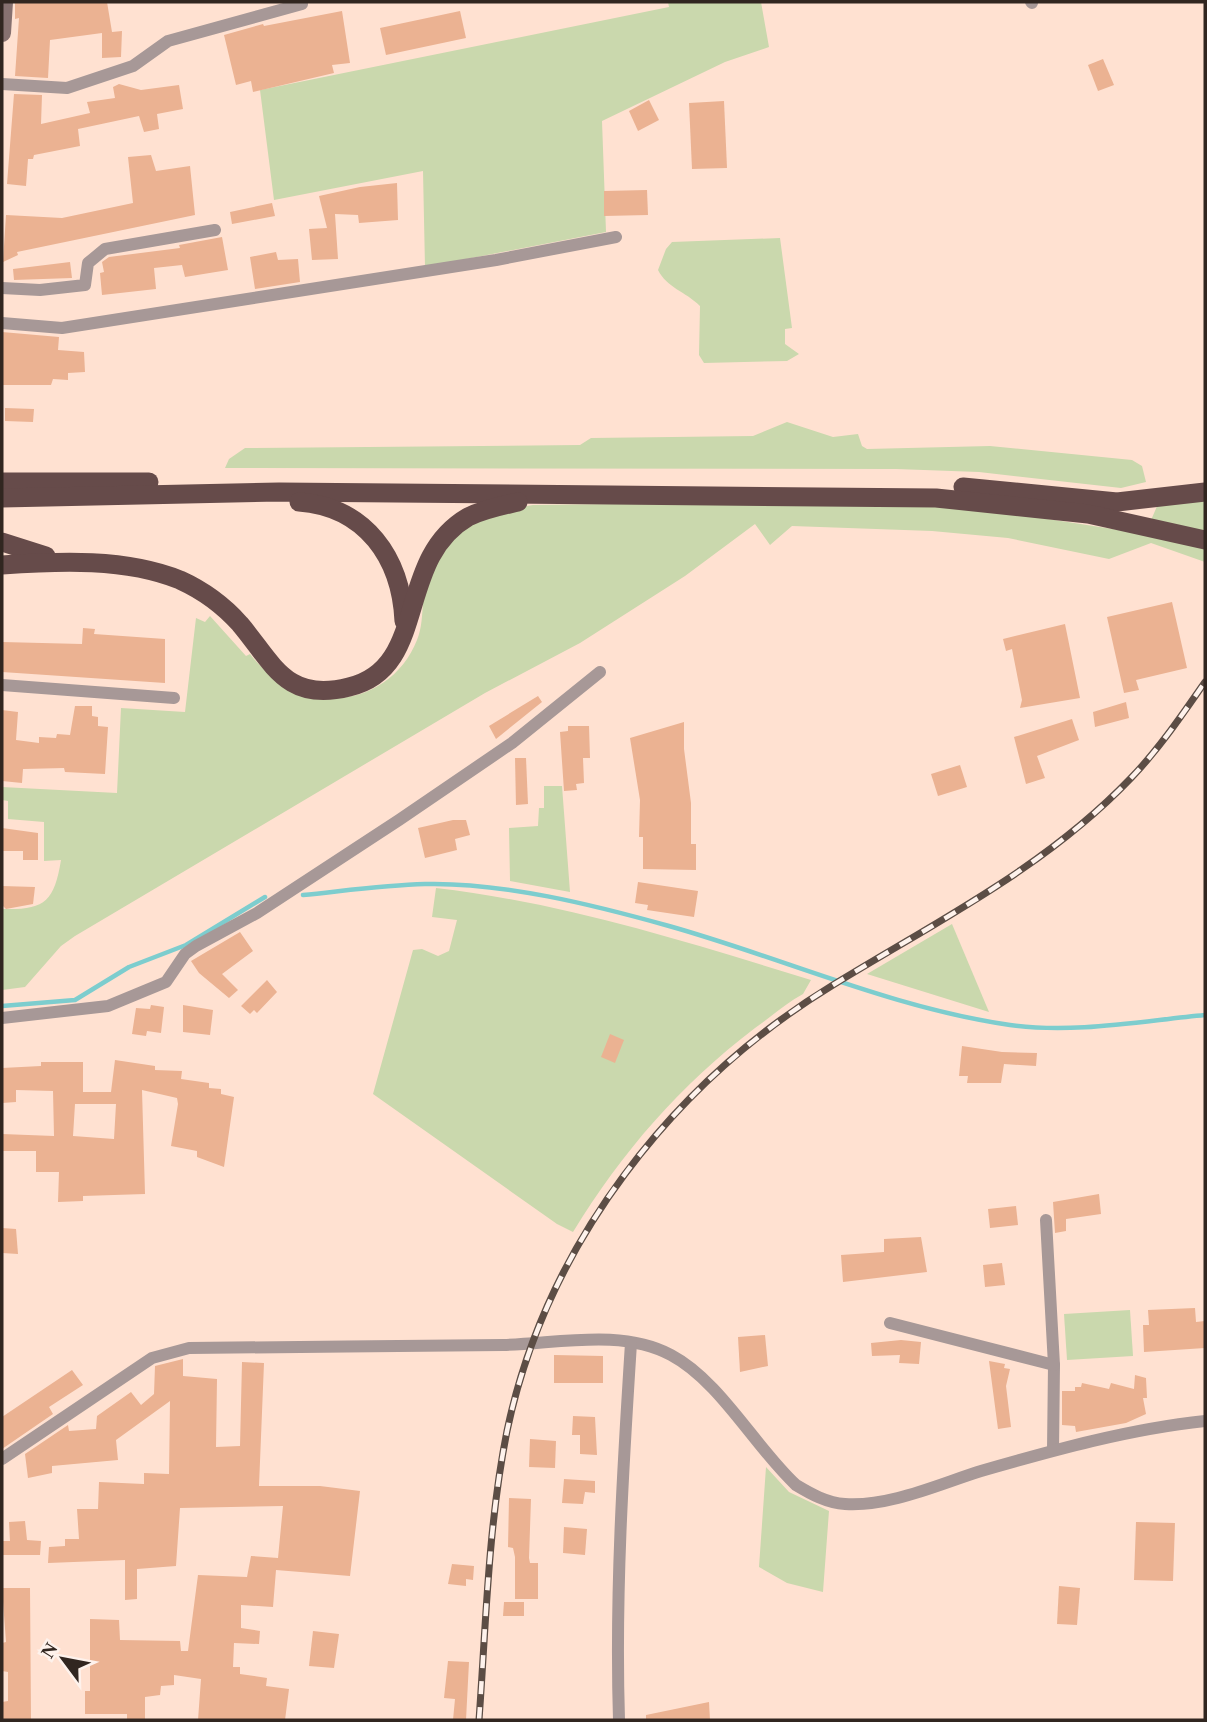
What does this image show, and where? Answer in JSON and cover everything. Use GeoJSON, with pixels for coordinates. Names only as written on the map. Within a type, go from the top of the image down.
{"type":"FeatureCollection","features":[{"type":"Feature","properties":{"kind":"highway"},"geometry":{"type":"LineString","coordinates":[[2,482],[219,493],[936,498],[1040,508],[1145,525],[1205,540]]}},
{"type":"Feature","properties":{"kind":"highway"},"geometry":{"type":"LineString","coordinates":[[2,498],[219,493],[940,486],[1022,491],[1117,502],[1205,492]]}},
{"type":"Feature","properties":{"kind":"highway"},"geometry":{"type":"LineString","coordinates":[[219,493],[315,503],[332,508],[359,524],[383,547],[393,564],[402,594],[405,632]]}},
{"type":"Feature","properties":{"kind":"highway"},"geometry":{"type":"LineString","coordinates":[[3,566],[67,562],[148,570],[182,581],[212,599],[239,623],[274,670],[306,688],[339,690],[370,678],[385,667],[405,632],[426,561],[436,545],[466,519],[482,510],[518,502],[586,502],[657,495]]}},
{"type":"Feature","properties":{"kind":"highway"},"geometry":{"type":"LineString","coordinates":[[6,540],[67,562]]}},
{"type":"Feature","properties":{"kind":"main road"},"geometry":{"type":"LineString","coordinates":[[2,33],[4,2]]}},
{"type":"Feature","properties":{"kind":"street"},"geometry":{"type":"LineString","coordinates":[[2,84],[67,88],[133,66],[168,41],[302,4]]}},
{"type":"Feature","properties":{"kind":"street"},"geometry":{"type":"LineString","coordinates":[[2,288],[40,290],[85,285],[88,262],[105,249],[215,230]]}},
{"type":"Feature","properties":{"kind":"street"},"geometry":{"type":"LineString","coordinates":[[2,323],[62,328],[482,262],[616,237]]}},
{"type":"Feature","properties":{"kind":"street"},"geometry":{"type":"LineString","coordinates":[[2,1018],[108,1006],[166,982],[185,954],[196,946],[257,913],[399,820],[512,743],[600,672]]}},
{"type":"Feature","properties":{"kind":"street"},"geometry":{"type":"LineString","coordinates":[[2,685],[174,698]]}},
{"type":"Feature","properties":{"kind":"street"},"geometry":{"type":"LineString","coordinates":[[1046,1220],[1054,1365],[1053,1450]]}},
{"type":"Feature","properties":{"kind":"street"},"geometry":{"type":"LineString","coordinates":[[890,1323],[1054,1365]]}},
{"type":"Feature","properties":{"kind":"street"},"geometry":{"type":"LineString","coordinates":[[2,1459],[152,1358],[189,1348],[520,1345],[590,1340],[631,1343],[654,1348],[684,1364],[717,1396],[781,1470],[804,1490],[845,1504],[875,1502],[1053,1450],[1166,1425],[1205,1421]]}},
{"type":"Feature","properties":{"kind":"street"},"geometry":{"type":"LineString","coordinates":[[620,1720],[617,1661],[621,1500],[631,1343]]}},
{"type":"Feature","properties":{"kind":"green space"},"geometry":{"type":"Polygon","coordinates":[[[668,2],[761,2],[769,47],[725,62],[602,121],[606,232],[425,267],[423,171],[274,200],[260,90],[669,7],[668,2]]]}},
{"type":"Feature","properties":{"kind":"green space"},"geometry":{"type":"Polygon","coordinates":[[[780,238],[792,328],[785,329],[785,344],[799,354],[787,361],[704,363],[699,355],[700,306],[666,281],[658,270],[666,249],[672,242],[780,238]]]}},
{"type":"Feature","properties":{"kind":"green space"},"geometry":{"type":"Polygon","coordinates":[[[787,422],[833,437],[858,434],[862,446],[867,449],[990,446],[1132,460],[1142,466],[1146,482],[1121,488],[979,472],[896,469],[225,468],[229,459],[245,448],[580,445],[591,438],[753,436],[787,422]]]}},
{"type":"Feature","properties":{"kind":"green space"},"geometry":{"type":"Polygon","coordinates":[[[1205,498],[1205,562],[1151,543],[1109,559],[1008,538],[932,531],[792,526],[770,545],[755,524],[685,576],[580,643],[485,693],[75,936],[61,946],[25,987],[2,990],[2,909],[28,908],[45,901],[55,886],[61,860],[44,861],[44,822],[8,819],[8,801],[2,800],[2,787],[117,793],[121,708],[185,712],[196,618],[205,622],[210,616],[246,656],[250,654],[265,671],[292,690],[313,697],[340,698],[368,691],[392,676],[402,666],[417,640],[427,588],[448,544],[475,522],[510,509],[533,505],[696,503],[971,507],[1145,534],[1158,504],[1205,498]]]}},
{"type":"Feature","properties":{"kind":"green space"},"geometry":{"type":"Polygon","coordinates":[[[544,786],[562,786],[570,892],[510,881],[509,828],[538,826],[539,808],[544,808],[544,786]]]}},
{"type":"Feature","properties":{"kind":"green space"},"geometry":{"type":"Polygon","coordinates":[[[436,888],[532,903],[625,925],[811,980],[803,994],[727,1050],[654,1121],[612,1174],[573,1232],[557,1224],[373,1094],[413,950],[422,949],[438,956],[449,951],[457,920],[432,917],[436,888]]]}},
{"type":"Feature","properties":{"kind":"green space"},"geometry":{"type":"Polygon","coordinates":[[[952,924],[989,1012],[867,974],[952,924]]]}},
{"type":"Feature","properties":{"kind":"green space"},"geometry":{"type":"Polygon","coordinates":[[[1130,1310],[1133,1356],[1067,1360],[1064,1314],[1130,1310]]]}},
{"type":"Feature","properties":{"kind":"green space"},"geometry":{"type":"Polygon","coordinates":[[[766,1467],[789,1492],[829,1511],[823,1592],[787,1583],[759,1567],[766,1467]]]}},
{"type":"Feature","properties":{"kind":"building"},"geometry":{"type":"Polygon","coordinates":[[[15,2],[107,2],[112,32],[122,31],[121,57],[102,58],[102,33],[50,40],[48,78],[15,76],[19,18],[15,19],[15,2]]]}},
{"type":"Feature","properties":{"kind":"building"},"geometry":{"type":"Polygon","coordinates":[[[342,11],[350,63],[332,65],[334,73],[253,92],[251,81],[236,85],[224,35],[263,24],[264,26],[342,11]]]}},
{"type":"Feature","properties":{"kind":"building"},"geometry":{"type":"Polygon","coordinates":[[[460,11],[466,38],[386,55],[380,28],[460,11]]]}},
{"type":"Feature","properties":{"kind":"building"},"geometry":{"type":"Polygon","coordinates":[[[1103,59],[1114,85],[1098,91],[1088,65],[1103,59]]]}},
{"type":"Feature","properties":{"kind":"building"},"geometry":{"type":"Polygon","coordinates":[[[119,84],[141,90],[179,85],[183,109],[157,114],[159,129],[144,132],[139,116],[78,129],[80,146],[34,155],[33,159],[28,159],[26,186],[7,184],[14,94],[42,95],[41,124],[90,113],[87,102],[115,98],[113,87],[119,84]]]}},
{"type":"Feature","properties":{"kind":"building"},"geometry":{"type":"Polygon","coordinates":[[[649,100],[659,120],[638,131],[629,111],[649,100]]]}},
{"type":"Feature","properties":{"kind":"building"},"geometry":{"type":"Polygon","coordinates":[[[724,101],[727,168],[692,169],[689,103],[724,101]]]}},
{"type":"Feature","properties":{"kind":"building"},"geometry":{"type":"Polygon","coordinates":[[[151,155],[156,171],[190,166],[195,215],[17,252],[18,255],[3,262],[6,215],[62,218],[133,203],[128,157],[151,155]]]}},
{"type":"Feature","properties":{"kind":"building"},"geometry":{"type":"Polygon","coordinates":[[[397,183],[398,220],[359,223],[358,215],[335,214],[338,259],[312,260],[309,229],[327,228],[319,196],[360,187],[397,183]]]}},
{"type":"Feature","properties":{"kind":"building"},"geometry":{"type":"Polygon","coordinates":[[[647,190],[648,215],[604,216],[604,191],[647,190]]]}},
{"type":"Feature","properties":{"kind":"building"},"geometry":{"type":"Polygon","coordinates":[[[272,203],[275,216],[232,224],[230,212],[272,203]]]}},
{"type":"Feature","properties":{"kind":"building"},"geometry":{"type":"Polygon","coordinates":[[[222,237],[228,270],[185,277],[182,265],[154,268],[156,289],[102,295],[102,262],[109,257],[180,248],[179,245],[222,237]]]}},
{"type":"Feature","properties":{"kind":"building"},"geometry":{"type":"Polygon","coordinates":[[[276,252],[278,260],[298,259],[300,282],[255,289],[250,257],[276,252]]]}},
{"type":"Feature","properties":{"kind":"building"},"geometry":{"type":"Polygon","coordinates":[[[70,262],[72,278],[14,280],[13,269],[70,262]]]}},
{"type":"Feature","properties":{"kind":"building"},"geometry":{"type":"Polygon","coordinates":[[[2,332],[59,337],[58,350],[84,352],[85,372],[68,373],[68,380],[53,379],[51,385],[2,385],[2,332]]]}},
{"type":"Feature","properties":{"kind":"building"},"geometry":{"type":"Polygon","coordinates":[[[5,408],[34,409],[33,422],[5,421],[5,408]]]}},
{"type":"Feature","properties":{"kind":"building"},"geometry":{"type":"Polygon","coordinates":[[[1172,602],[1187,668],[1136,680],[1139,690],[1124,693],[1107,617],[1172,602]]]}},
{"type":"Feature","properties":{"kind":"building"},"geometry":{"type":"Polygon","coordinates":[[[1065,624],[1080,698],[1020,708],[1022,700],[1012,649],[1006,651],[1003,639],[1065,624]]]}},
{"type":"Feature","properties":{"kind":"building"},"geometry":{"type":"Polygon","coordinates":[[[83,628],[95,629],[94,634],[165,639],[165,683],[2,672],[2,642],[82,644],[83,628]]]}},
{"type":"Feature","properties":{"kind":"building"},"geometry":{"type":"Polygon","coordinates":[[[538,696],[542,702],[496,739],[489,726],[538,696]]]}},
{"type":"Feature","properties":{"kind":"building"},"geometry":{"type":"Polygon","coordinates":[[[1126,702],[1129,718],[1095,727],[1093,712],[1126,702]]]}},
{"type":"Feature","properties":{"kind":"building"},"geometry":{"type":"Polygon","coordinates":[[[75,706],[92,706],[92,716],[98,717],[98,726],[108,727],[105,774],[65,772],[64,768],[23,769],[22,783],[2,781],[2,710],[18,712],[16,740],[39,743],[39,737],[70,735],[75,706]]]}},
{"type":"Feature","properties":{"kind":"building"},"geometry":{"type":"Polygon","coordinates":[[[1072,719],[1079,740],[1037,756],[1045,778],[1026,784],[1014,737],[1072,719]]]}},
{"type":"Feature","properties":{"kind":"building"},"geometry":{"type":"Polygon","coordinates":[[[684,722],[684,749],[691,803],[691,844],[696,844],[696,870],[643,869],[643,837],[639,837],[640,800],[630,738],[684,722]]]}},
{"type":"Feature","properties":{"kind":"building"},"geometry":{"type":"Polygon","coordinates":[[[568,726],[589,726],[590,758],[583,758],[584,783],[576,784],[577,790],[564,791],[560,732],[568,731],[568,726]]]}},
{"type":"Feature","properties":{"kind":"building"},"geometry":{"type":"Polygon","coordinates":[[[515,758],[526,758],[528,804],[516,805],[515,758]]]}},
{"type":"Feature","properties":{"kind":"building"},"geometry":{"type":"Polygon","coordinates":[[[960,765],[967,787],[938,796],[931,774],[960,765]]]}},
{"type":"Feature","properties":{"kind":"building"},"geometry":{"type":"Polygon","coordinates":[[[453,820],[466,820],[470,835],[455,839],[457,850],[425,858],[418,828],[453,820]]]}},
{"type":"Feature","properties":{"kind":"building"},"geometry":{"type":"Polygon","coordinates":[[[2,828],[38,833],[38,860],[23,860],[23,851],[2,851],[2,828]]]}},
{"type":"Feature","properties":{"kind":"building"},"geometry":{"type":"Polygon","coordinates":[[[638,882],[698,891],[694,917],[647,910],[648,905],[635,903],[638,882]]]}},
{"type":"Feature","properties":{"kind":"building"},"geometry":{"type":"Polygon","coordinates":[[[2,886],[35,887],[33,904],[6,909],[2,905],[2,886]]]}},
{"type":"Feature","properties":{"kind":"building"},"geometry":{"type":"Polygon","coordinates":[[[240,932],[253,951],[222,974],[238,990],[229,998],[199,973],[191,961],[240,932]]]}},
{"type":"Feature","properties":{"kind":"building"},"geometry":{"type":"Polygon","coordinates":[[[267,980],[277,992],[257,1013],[254,1010],[250,1014],[241,1006],[267,980]]]}},
{"type":"Feature","properties":{"kind":"building"},"geometry":{"type":"Polygon","coordinates":[[[151,1005],[164,1007],[161,1033],[147,1031],[146,1036],[132,1034],[136,1008],[150,1009],[151,1005]]]}},
{"type":"Feature","properties":{"kind":"building"},"geometry":{"type":"Polygon","coordinates":[[[183,1005],[213,1010],[210,1035],[183,1032],[183,1005]]]}},
{"type":"Feature","properties":{"kind":"building"},"geometry":{"type":"Polygon","coordinates":[[[610,1034],[624,1040],[615,1063],[601,1057],[610,1034]]]}},
{"type":"Feature","properties":{"kind":"building"},"geometry":{"type":"Polygon","coordinates":[[[962,1046],[1002,1052],[1037,1053],[1036,1066],[1004,1064],[1001,1083],[967,1083],[968,1076],[959,1076],[962,1046]]]}},
{"type":"Feature","properties":{"kind":"building"},"geometry":{"type":"Polygon","coordinates":[[[115,1060],[155,1066],[155,1070],[182,1071],[181,1079],[209,1083],[209,1088],[221,1089],[221,1094],[234,1097],[224,1167],[197,1157],[197,1151],[171,1146],[177,1098],[142,1090],[145,1194],[83,1196],[83,1201],[58,1202],[59,1172],[36,1172],[36,1151],[2,1151],[2,1134],[54,1136],[53,1091],[16,1090],[16,1102],[2,1103],[2,1068],[41,1066],[41,1062],[83,1062],[83,1092],[111,1092],[115,1060]],[[75,1104],[73,1136],[114,1139],[116,1104],[75,1104]]]}},
{"type":"Feature","properties":{"kind":"building"},"geometry":{"type":"Polygon","coordinates":[[[1099,1194],[1101,1214],[1066,1219],[1066,1231],[1055,1233],[1053,1202],[1099,1194]]]}},
{"type":"Feature","properties":{"kind":"building"},"geometry":{"type":"Polygon","coordinates":[[[1016,1206],[1018,1225],[990,1228],[988,1209],[1016,1206]]]}},
{"type":"Feature","properties":{"kind":"building"},"geometry":{"type":"Polygon","coordinates":[[[2,1228],[16,1229],[18,1254],[2,1253],[2,1228]]]}},
{"type":"Feature","properties":{"kind":"building"},"geometry":{"type":"Polygon","coordinates":[[[921,1237],[927,1272],[843,1282],[841,1255],[884,1252],[884,1239],[921,1237]]]}},
{"type":"Feature","properties":{"kind":"building"},"geometry":{"type":"Polygon","coordinates":[[[1002,1263],[1005,1285],[985,1287],[983,1265],[1002,1263]]]}},
{"type":"Feature","properties":{"kind":"building"},"geometry":{"type":"Polygon","coordinates":[[[1195,1308],[1196,1322],[1205,1321],[1205,1348],[1144,1352],[1143,1325],[1149,1325],[1148,1310],[1195,1308]]]}},
{"type":"Feature","properties":{"kind":"building"},"geometry":{"type":"Polygon","coordinates":[[[765,1335],[768,1366],[740,1372],[738,1337],[765,1335]]]}},
{"type":"Feature","properties":{"kind":"building"},"geometry":{"type":"Polygon","coordinates":[[[901,1340],[921,1342],[919,1364],[899,1363],[900,1355],[872,1356],[871,1343],[901,1340]]]}},
{"type":"Feature","properties":{"kind":"building"},"geometry":{"type":"Polygon","coordinates":[[[554,1355],[603,1356],[603,1383],[554,1383],[554,1355]]]}},
{"type":"Feature","properties":{"kind":"building"},"geometry":{"type":"Polygon","coordinates":[[[183,1359],[183,1376],[217,1379],[216,1447],[240,1446],[242,1362],[264,1363],[259,1486],[320,1486],[360,1491],[350,1576],[276,1570],[273,1607],[241,1605],[241,1628],[260,1631],[259,1644],[234,1643],[233,1667],[240,1667],[240,1674],[267,1678],[266,1686],[289,1689],[285,1720],[198,1720],[201,1679],[174,1675],[174,1685],[161,1686],[160,1695],[145,1697],[145,1720],[127,1720],[127,1714],[85,1714],[85,1691],[90,1691],[90,1619],[119,1620],[120,1640],[180,1641],[181,1651],[188,1651],[198,1575],[247,1577],[251,1556],[278,1558],[283,1506],[180,1508],[176,1566],[137,1569],[137,1599],[125,1600],[125,1560],[48,1563],[49,1547],[65,1546],[65,1539],[79,1539],[77,1509],[98,1509],[99,1482],[144,1484],[144,1473],[169,1474],[170,1401],[116,1440],[118,1460],[52,1466],[52,1473],[28,1478],[25,1454],[68,1425],[69,1431],[96,1429],[97,1416],[131,1392],[141,1405],[154,1394],[155,1366],[183,1359]]]}},
{"type":"Feature","properties":{"kind":"building"},"geometry":{"type":"Polygon","coordinates":[[[989,1361],[1005,1364],[1004,1368],[1010,1369],[1006,1386],[1011,1427],[998,1429],[989,1361]]]}},
{"type":"Feature","properties":{"kind":"building"},"geometry":{"type":"Polygon","coordinates":[[[72,1370],[83,1385],[49,1407],[53,1414],[2,1449],[2,1417],[72,1370]]]}},
{"type":"Feature","properties":{"kind":"building"},"geometry":{"type":"Polygon","coordinates":[[[1135,1375],[1146,1378],[1147,1398],[1143,1398],[1146,1414],[1126,1423],[1076,1432],[1075,1426],[1062,1425],[1062,1391],[1075,1391],[1075,1387],[1081,1387],[1082,1383],[1109,1389],[1111,1383],[1134,1389],[1135,1375]]]}},
{"type":"Feature","properties":{"kind":"building"},"geometry":{"type":"Polygon","coordinates":[[[573,1416],[595,1417],[597,1455],[580,1454],[580,1435],[572,1435],[573,1416]]]}},
{"type":"Feature","properties":{"kind":"building"},"geometry":{"type":"Polygon","coordinates":[[[530,1439],[556,1441],[555,1468],[529,1467],[530,1439]]]}},
{"type":"Feature","properties":{"kind":"building"},"geometry":{"type":"Polygon","coordinates":[[[564,1479],[595,1481],[595,1493],[585,1492],[583,1504],[562,1503],[564,1479]]]}},
{"type":"Feature","properties":{"kind":"building"},"geometry":{"type":"Polygon","coordinates":[[[509,1498],[531,1499],[529,1558],[530,1563],[538,1563],[538,1599],[515,1599],[515,1557],[513,1548],[508,1547],[509,1498]]]}},
{"type":"Feature","properties":{"kind":"building"},"geometry":{"type":"Polygon","coordinates":[[[25,1521],[27,1540],[41,1541],[40,1555],[2,1555],[2,1541],[10,1541],[9,1522],[25,1521]]]}},
{"type":"Feature","properties":{"kind":"building"},"geometry":{"type":"Polygon","coordinates":[[[1136,1522],[1175,1523],[1173,1581],[1134,1580],[1136,1522]]]}},
{"type":"Feature","properties":{"kind":"building"},"geometry":{"type":"Polygon","coordinates":[[[564,1527],[587,1529],[585,1555],[563,1553],[564,1527]]]}},
{"type":"Feature","properties":{"kind":"building"},"geometry":{"type":"Polygon","coordinates":[[[452,1564],[474,1566],[473,1580],[466,1579],[466,1586],[448,1584],[452,1564]]]}},
{"type":"Feature","properties":{"kind":"building"},"geometry":{"type":"Polygon","coordinates":[[[1059,1586],[1080,1588],[1077,1625],[1057,1624],[1059,1586]]]}},
{"type":"Feature","properties":{"kind":"building"},"geometry":{"type":"Polygon","coordinates":[[[2,1588],[30,1588],[31,1720],[2,1720],[2,1702],[8,1701],[8,1672],[2,1671],[2,1643],[6,1642],[2,1588]]]}},
{"type":"Feature","properties":{"kind":"building"},"geometry":{"type":"Polygon","coordinates":[[[504,1602],[524,1602],[524,1616],[503,1616],[504,1602]]]}},
{"type":"Feature","properties":{"kind":"building"},"geometry":{"type":"Polygon","coordinates":[[[313,1631],[339,1634],[334,1668],[309,1666],[313,1631]]]}},
{"type":"Feature","properties":{"kind":"building"},"geometry":{"type":"Polygon","coordinates":[[[448,1661],[469,1662],[466,1720],[453,1720],[455,1699],[444,1698],[448,1661]]]}},
{"type":"Feature","properties":{"kind":"building"},"geometry":{"type":"Polygon","coordinates":[[[709,1702],[710,1720],[646,1720],[646,1715],[709,1702]]]}},
{"type":"Feature","properties":{"kind":"waterway"},"geometry":{"type":"LineString","coordinates":[[303,895],[379,887],[455,884],[548,896],[669,926],[880,995],[1010,1025],[1083,1027],[1205,1015]]}},
{"type":"Feature","properties":{"kind":"waterway"},"geometry":{"type":"LineString","coordinates":[[2,1006],[75,1000],[129,967],[186,945],[265,897]]}},
{"type":"Feature","properties":{"kind":"railway"},"geometry":{"type":"LineString","coordinates":[[479,1720],[492,1539],[507,1431],[526,1362],[552,1297],[585,1234],[624,1175],[669,1120],[720,1070],[774,1025],[833,985],[989,891],[1063,839],[1098,810],[1151,755],[1205,682]]}}]}
